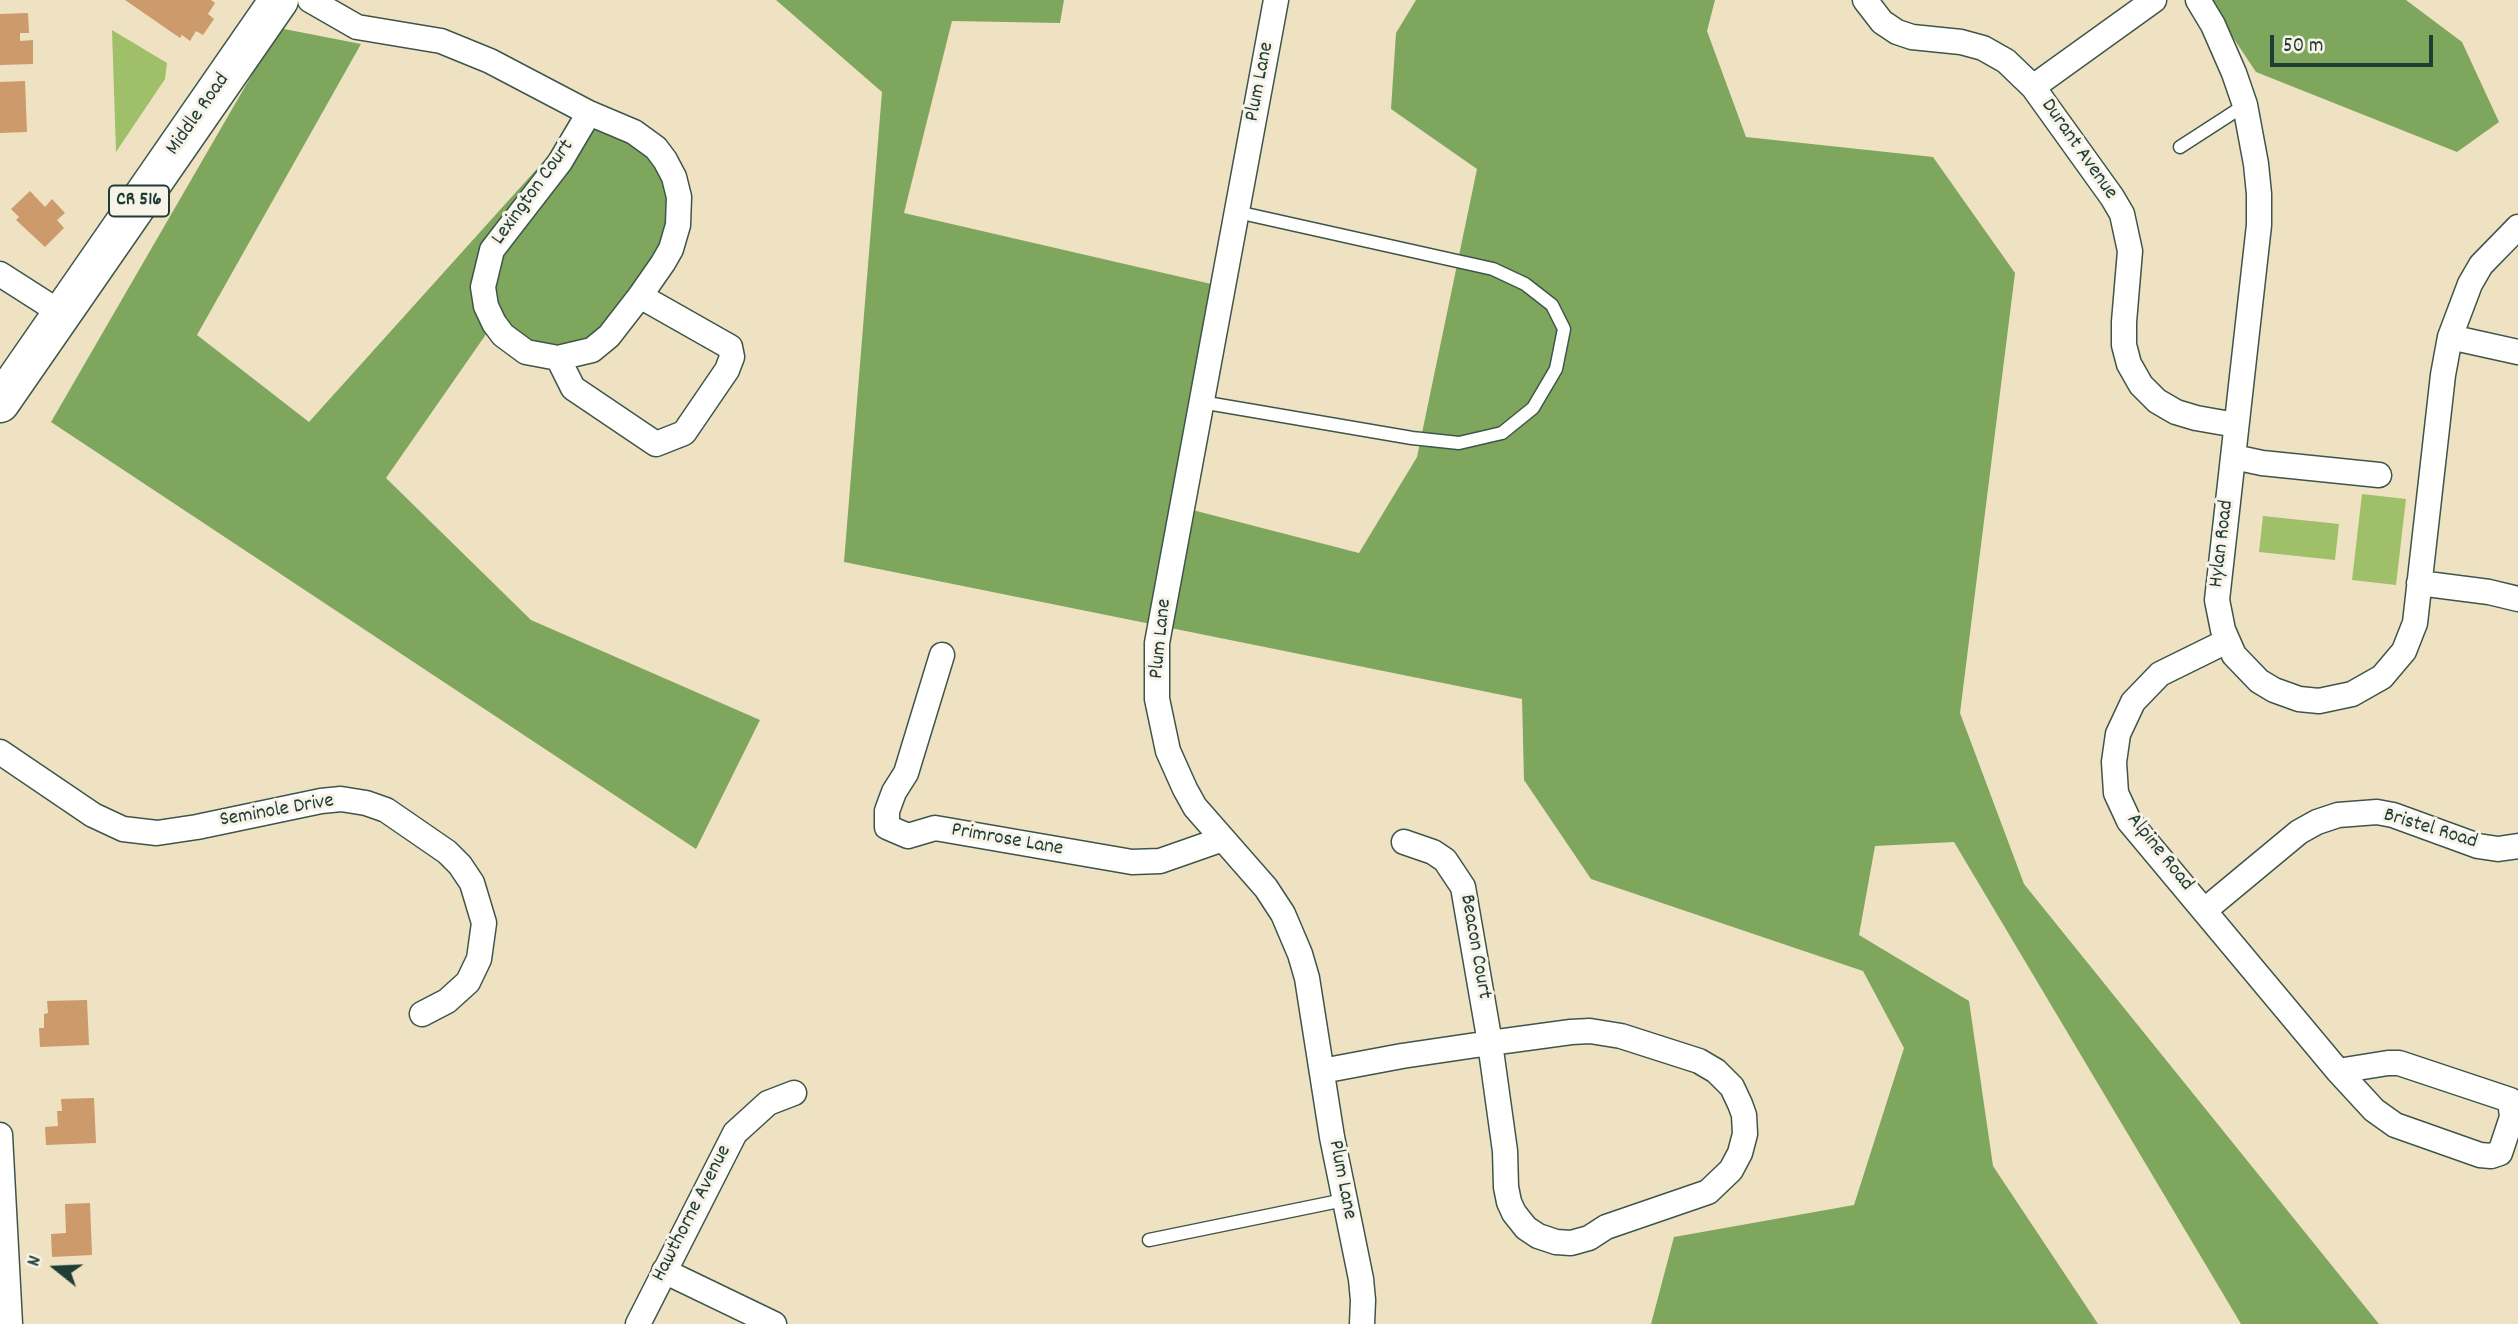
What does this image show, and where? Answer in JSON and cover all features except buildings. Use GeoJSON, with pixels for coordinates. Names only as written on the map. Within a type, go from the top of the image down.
{"type":"FeatureCollection","features":[{"type":"Feature","properties":{"kind":"main road","name":"Middle Road"},"geometry":{"type":"LineString","coordinates":[[0,403],[279,0]]}},
{"type":"Feature","properties":{"kind":"street","name":"Lexington Court"},"geometry":{"type":"LineString","coordinates":[[310,0],[357,27],[442,41],[489,61],[589,113],[634,132],[656,148],[674,177],[679,197],[678,225],[671,249],[609,336],[593,350],[558,358],[526,352],[503,335],[486,306],[483,287],[492,250],[560,162],[589,113]]}},
{"type":"Feature","properties":{"kind":"street","name":"Plum Lane"},"geometry":{"type":"LineString","coordinates":[[1276,0],[1157,643],[1157,699],[1168,751],[1195,807],[1266,888],[1293,935],[1307,978],[1344,1200],[1361,1279],[1362,1324]]}},
{"type":"Feature","properties":{"kind":"street","name":"Durant Avenue"},"geometry":{"type":"LineString","coordinates":[[1865,0],[1882,22],[1897,33],[1961,42],[1983,48],[2006,61],[2033,87],[2122,214],[2130,251],[2124,345],[2129,364],[2141,385],[2157,401],[2176,412],[2236,425]]}},
{"type":"Feature","properties":{"kind":"street"},"geometry":{"type":"LineString","coordinates":[[2033,87],[2154,0]]}},
{"type":"Feature","properties":{"kind":"street","name":"Hylan Road"},"geometry":{"type":"LineString","coordinates":[[2198,0],[2213,25],[2245,105],[2256,164],[2259,225],[2217,600],[2222,630],[2234,655],[2242,666],[2274,690],[2299,699],[2319,701],[2352,694],[2382,677],[2404,651],[2415,623],[2443,375],[2450,337],[2470,284],[2481,265],[2518,227]]}},
{"type":"Feature","properties":{"kind":"street"},"geometry":{"type":"LineString","coordinates":[[0,274],[61,313]]}},
{"type":"Feature","properties":{"kind":"street"},"geometry":{"type":"LineString","coordinates":[[558,358],[573,388],[656,444],[684,433],[727,370],[732,357],[730,347],[640,296]]}},
{"type":"Feature","properties":{"kind":"street"},"geometry":{"type":"LineString","coordinates":[[2450,337],[2518,352]]}},
{"type":"Feature","properties":{"kind":"street"},"geometry":{"type":"LineString","coordinates":[[2234,457],[2262,463],[2379,475]]}},
{"type":"Feature","properties":{"kind":"street"},"geometry":{"type":"LineString","coordinates":[[2419,583],[2489,592],[2518,599]]}},
{"type":"Feature","properties":{"kind":"street","name":"Alpine Road"},"geometry":{"type":"LineString","coordinates":[[2227,641],[2160,674],[2133,702],[2123,720],[2114,762],[2116,793],[2129,821],[2339,1070],[2374,1110],[2395,1125],[2480,1155],[2500,1153],[2512,1118],[2510,1100],[2399,1063],[2339,1070]]}},
{"type":"Feature","properties":{"kind":"street","name":"Primrose Lane"},"geometry":{"type":"LineString","coordinates":[[942,655],[906,773],[894,792],[887,811],[887,827],[908,836],[935,828],[1132,862],[1160,861],[1223,839]]}},
{"type":"Feature","properties":{"kind":"street","name":"Seminole Drive"},"geometry":{"type":"LineString","coordinates":[[0,752],[93,815],[123,829],[157,833],[341,799],[386,810],[447,852],[460,865],[472,883],[484,923],[479,959],[468,982],[447,1001],[422,1014]]}},
{"type":"Feature","properties":{"kind":"street","name":"Bristel Road"},"geometry":{"type":"LineString","coordinates":[[2205,910],[2299,832],[2338,815],[2377,812],[2393,815],[2478,846],[2498,849],[2518,846]]}},
{"type":"Feature","properties":{"kind":"street","name":"Beacon Court"},"geometry":{"type":"LineString","coordinates":[[1404,842],[1433,852],[1445,860],[1463,887],[1490,1043]]}},
{"type":"Feature","properties":{"kind":"street"},"geometry":{"type":"LineString","coordinates":[[1322,1071],[1402,1056],[1571,1031],[1621,1036],[1699,1060],[1716,1071],[1732,1087],[1744,1115],[1745,1134],[1740,1153],[1727,1177],[1708,1192],[1606,1227],[1589,1238],[1571,1243],[1556,1242],[1538,1236],[1526,1228],[1514,1213],[1506,1187],[1505,1151],[1490,1043]]}},
{"type":"Feature","properties":{"kind":"street","name":"Hawthorne Avenue"},"geometry":{"type":"LineString","coordinates":[[638,1324],[735,1133],[768,1103],[794,1093]]}},
{"type":"Feature","properties":{"kind":"street"},"geometry":{"type":"LineString","coordinates":[[0,1135],[10,1324]]}},
{"type":"Feature","properties":{"kind":"street"},"geometry":{"type":"LineString","coordinates":[[664,1271],[774,1324]]}},
{"type":"Feature","properties":{"kind":"lane"},"geometry":{"type":"LineString","coordinates":[[2180,147],[2245,105]]}},
{"type":"Feature","properties":{"kind":"lane"},"geometry":{"type":"LineString","coordinates":[[1201,402],[1412,438],[1459,443],[1502,433],[1533,408],[1556,369],[1564,329],[1552,305],[1525,284],[1493,269],[1237,212]]}},
{"type":"Feature","properties":{"kind":"lane"},"geometry":{"type":"LineString","coordinates":[[1149,1240],[1344,1200]]}},
{"type":"Feature","properties":{"kind":"green space"},"geometry":{"type":"Polygon","coordinates":[[[776,0],[1064,0],[1060,23],[952,21],[904,213],[1220,286],[1177,506],[1359,553],[1417,457],[1477,169],[1391,109],[1396,33],[1416,0],[1715,0],[1707,31],[1746,137],[1933,157],[2015,273],[1960,713],[2024,884],[2379,1324],[2241,1324],[1954,842],[1875,846],[1859,935],[1969,1001],[1993,1166],[2098,1324],[1651,1324],[1674,1237],[1854,1205],[1904,1048],[1863,971],[1591,879],[1524,780],[1522,699],[844,562],[882,92],[776,0]]]}},
{"type":"Feature","properties":{"kind":"green space"},"geometry":{"type":"Polygon","coordinates":[[[2208,0],[2406,0],[2462,42],[2499,122],[2457,152],[2256,72],[2208,0]]]}},
{"type":"Feature","properties":{"kind":"green space"},"geometry":{"type":"Polygon","coordinates":[[[279,28],[361,44],[197,335],[309,422],[580,121],[636,131],[679,201],[652,270],[584,352],[489,330],[386,478],[531,620],[760,720],[696,849],[51,422],[279,28]]]}},
{"type":"Feature","properties":{"kind":"green space"},"geometry":{"type":"Polygon","coordinates":[[[112,30],[167,63],[165,79],[116,152],[112,30]]]}},
{"type":"Feature","properties":{"kind":"green space"},"geometry":{"type":"Polygon","coordinates":[[[2362,494],[2406,499],[2396,585],[2352,580],[2362,494]]]}},
{"type":"Feature","properties":{"kind":"green space"},"geometry":{"type":"Polygon","coordinates":[[[2263,516],[2339,524],[2335,560],[2259,552],[2263,516]]]}}]}
